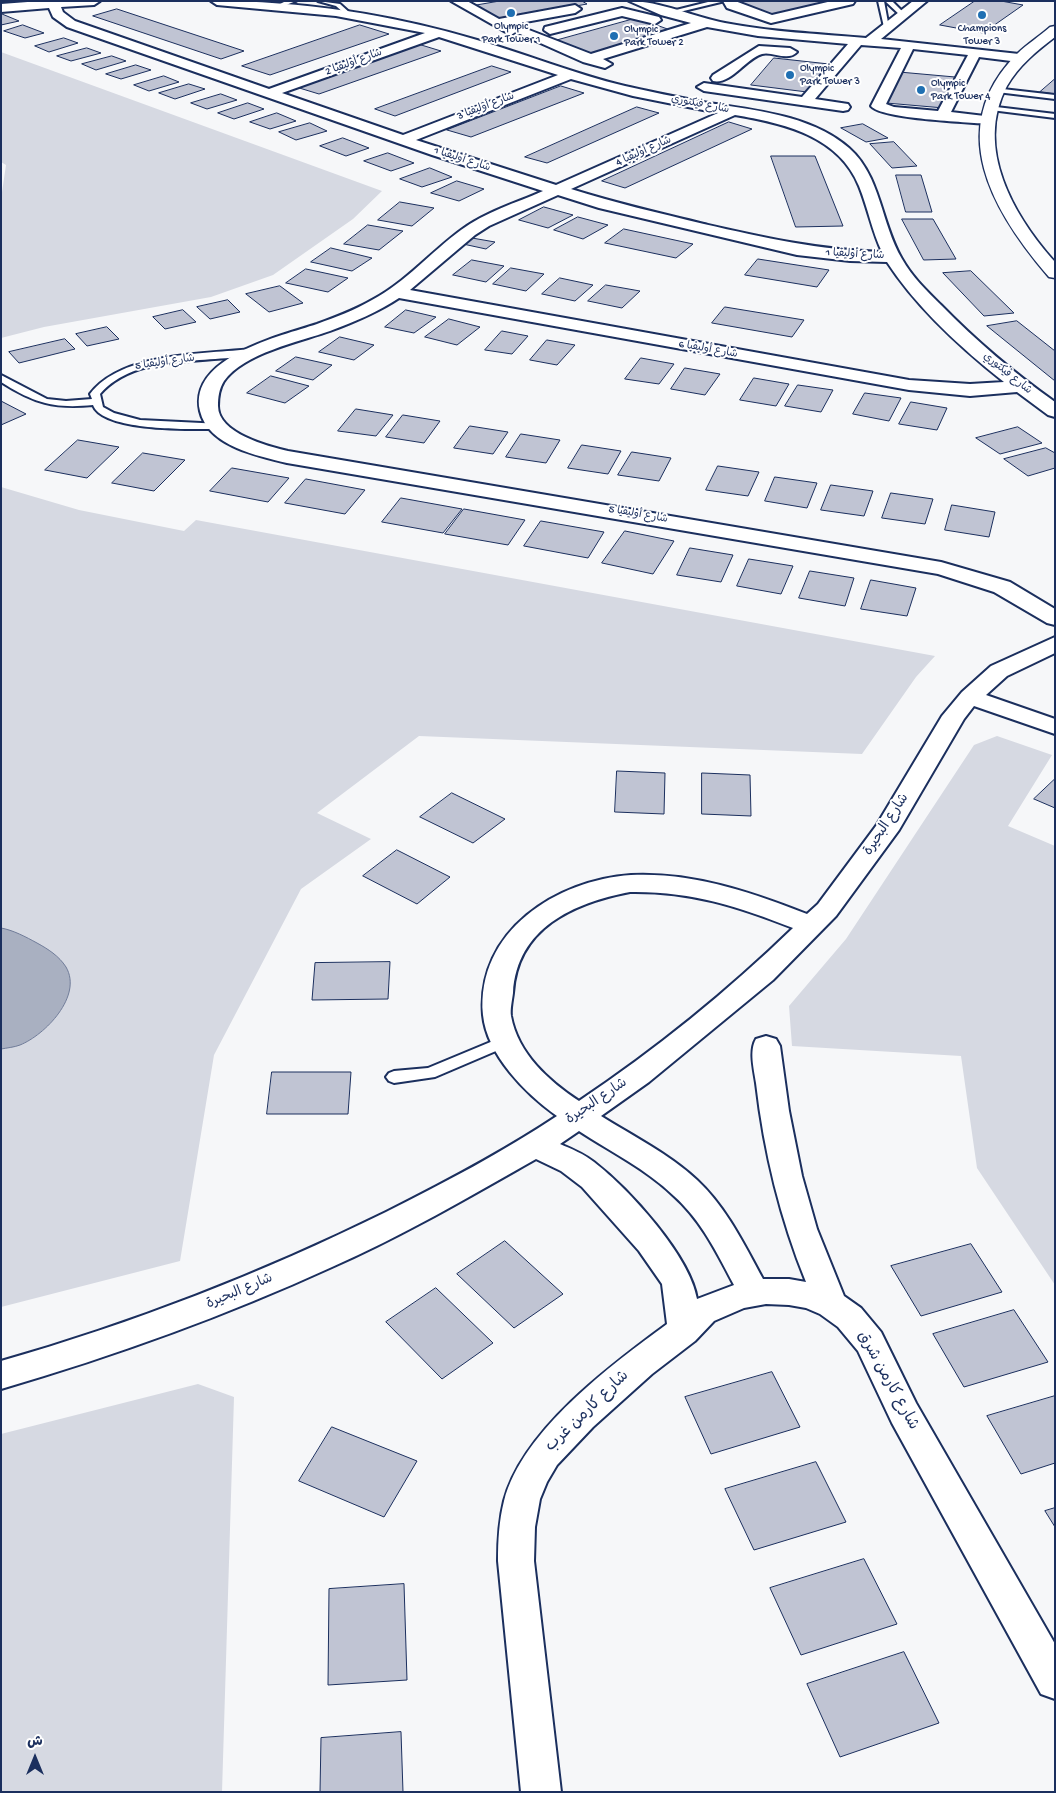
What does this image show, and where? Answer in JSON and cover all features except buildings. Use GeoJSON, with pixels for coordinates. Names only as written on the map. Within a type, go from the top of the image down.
{"type":"FeatureCollection","features":[{"type":"Feature","properties":{"kind":"main road"},"geometry":{"type":"LineString","coordinates":[[1055,30],[1019,58],[997,90],[989,114],[987,154],[991,173],[1001,200],[1018,229],[1055,273]]}},
{"type":"Feature","properties":{"kind":"street"},"geometry":{"type":"LineString","coordinates":[[1,8],[53,11],[94,1]]}},
{"type":"Feature","properties":{"kind":"street","name":"شارع فيكتوري"},"geometry":{"type":"LineString","coordinates":[[217,1],[287,3],[438,33],[570,75],[636,92],[733,111],[804,129],[826,139],[843,150],[863,174],[876,218],[892,257],[912,284],[957,333],[1020,386],[1055,411]]}},
{"type":"Feature","properties":{"kind":"street"},"geometry":{"type":"LineString","coordinates":[[635,1],[660,11],[701,23],[792,37],[864,41],[974,64],[948,116]]}},
{"type":"Feature","properties":{"kind":"street"},"geometry":{"type":"LineString","coordinates":[[545,43],[640,15],[660,11],[683,1]]}},
{"type":"Feature","properties":{"kind":"street"},"geometry":{"type":"LineString","coordinates":[[729,1],[731,5],[766,18],[776,18],[849,1]]}},
{"type":"Feature","properties":{"kind":"street"},"geometry":{"type":"LineString","coordinates":[[805,102],[843,58],[921,1]]}},
{"type":"Feature","properties":{"kind":"street"},"geometry":{"type":"LineString","coordinates":[[464,2],[497,23],[524,30],[545,43],[615,68]]}},
{"type":"Feature","properties":{"kind":"street"},"geometry":{"type":"LineString","coordinates":[[524,30],[591,13],[609,2]]}},
{"type":"Feature","properties":{"kind":"street"},"geometry":{"type":"LineString","coordinates":[[497,23],[586,7]]}},
{"type":"Feature","properties":{"kind":"street","name":"شارع أوليفيا 1"},"geometry":{"type":"LineString","coordinates":[[53,11],[71,24],[555,191],[650,217],[781,247],[832,255],[892,257]]}},
{"type":"Feature","properties":{"kind":"street"},"geometry":{"type":"LineString","coordinates":[[588,59],[685,30],[701,23],[747,11]]}},
{"type":"Feature","properties":{"kind":"street"},"geometry":{"type":"LineString","coordinates":[[550,30],[618,13],[640,15],[685,30]]}},
{"type":"Feature","properties":{"kind":"street","name":"شارع أوليفيا 2"},"geometry":{"type":"LineString","coordinates":[[270,93],[438,33]]}},
{"type":"Feature","properties":{"kind":"street"},"geometry":{"type":"LineString","coordinates":[[766,65],[792,37]]}},
{"type":"Feature","properties":{"kind":"street"},"geometry":{"type":"LineString","coordinates":[[718,78],[759,50],[806,54]]}},
{"type":"Feature","properties":{"kind":"street"},"geometry":{"type":"LineString","coordinates":[[906,50],[1019,58]]}},
{"type":"Feature","properties":{"kind":"street"},"geometry":{"type":"LineString","coordinates":[[906,50],[878,106],[892,111],[948,116],[989,114]]}},
{"type":"Feature","properties":{"kind":"street"},"geometry":{"type":"LineString","coordinates":[[825,56],[843,58]]}},
{"type":"Feature","properties":{"kind":"street","name":"شارع أوليفيا 3"},"geometry":{"type":"LineString","coordinates":[[403,140],[570,75]]}},
{"type":"Feature","properties":{"kind":"street"},"geometry":{"type":"LineString","coordinates":[[739,93],[752,79]]}},
{"type":"Feature","properties":{"kind":"street"},"geometry":{"type":"LineString","coordinates":[[704,87],[844,107]]}},
{"type":"Feature","properties":{"kind":"street","name":"شارع أوليفيا 4"},"geometry":{"type":"LineString","coordinates":[[555,191],[733,111]]}},
{"type":"Feature","properties":{"kind":"street","name":"شارع أوليفيا 5"},"geometry":{"type":"LineString","coordinates":[[555,191],[473,229],[398,292],[335,323],[252,352],[234,362],[219,374],[210,387],[207,400],[209,413],[218,426],[246,444],[295,459],[559,501],[941,568],[1002,587],[1055,618]]}},
{"type":"Feature","properties":{"kind":"street","name":"شارع أوليفيا 6"},"geometry":{"type":"LineString","coordinates":[[398,292],[909,385],[970,390],[1020,386]]}},
{"type":"Feature","properties":{"kind":"street","name":"شارع البحيرة"},"geometry":{"type":"LineString","coordinates":[[1,1375],[73,1354],[202,1308],[312,1262],[432,1203],[535,1146],[577,1115],[639,1075],[690,1036],[763,973],[812,926],[840,894],[886,830],[954,716],[970,696],[999,672],[1055,644]]}},
{"type":"Feature","properties":{"kind":"street"},"geometry":{"type":"LineString","coordinates":[[970,696],[1055,727]]}},
{"type":"Feature","properties":{"kind":"street"},"geometry":{"type":"LineString","coordinates":[[754,1292],[724,1234],[705,1208],[685,1186],[662,1168],[577,1115],[526,1074],[505,1041],[497,1020],[496,992],[503,966],[514,944],[532,924],[555,907],[582,894],[613,886],[647,883],[682,885],[716,891],[749,900],[812,926]]}},
{"type":"Feature","properties":{"kind":"street"},"geometry":{"type":"LineString","coordinates":[[766,1046],[771,1099],[782,1158],[798,1220],[831,1304]]}},
{"type":"Feature","properties":{"kind":"street"},"geometry":{"type":"LineString","coordinates":[[535,1146],[581,1168],[597,1180],[667,1262],[678,1283],[683,1305],[684,1330]]}},
{"type":"Feature","properties":{"kind":"street","name":"شارع كارمن شرق"},"geometry":{"type":"LineString","coordinates":[[754,1292],[787,1290],[808,1294],[831,1304],[849,1317],[865,1336],[893,1392],[1055,1681]]}},
{"type":"Feature","properties":{"kind":"street","name":"شارع كارمن غرب"},"geometry":{"type":"LineString","coordinates":[[541,1792],[516,1561],[515,1534],[519,1507],[535,1467],[550,1446],[645,1358],[684,1330],[701,1313],[722,1302],[754,1292]]}},
{"type":"Feature","properties":{"kind":"lane"},"geometry":{"type":"LineString","coordinates":[[321,1],[338,5],[347,14]]}},
{"type":"Feature","properties":{"kind":"lane"},"geometry":{"type":"LineString","coordinates":[[660,11],[711,1]]}},
{"type":"Feature","properties":{"kind":"lane"},"geometry":{"type":"LineString","coordinates":[[881,1],[887,27]]}},
{"type":"Feature","properties":{"kind":"lane"},"geometry":{"type":"LineString","coordinates":[[888,1],[903,15]]}},
{"type":"Feature","properties":{"kind":"lane"},"geometry":{"type":"LineString","coordinates":[[660,11],[722,2]]}},
{"type":"Feature","properties":{"kind":"lane"},"geometry":{"type":"LineString","coordinates":[[997,90],[1055,97]]}},
{"type":"Feature","properties":{"kind":"lane"},"geometry":{"type":"LineString","coordinates":[[989,114],[1055,116]]}},
{"type":"Feature","properties":{"kind":"lane","name":"شارع أوليفيا 5"},"geometry":{"type":"LineString","coordinates":[[95,402],[94,394],[106,380],[130,368],[252,352]]}},
{"type":"Feature","properties":{"kind":"lane"},"geometry":{"type":"LineString","coordinates":[[1,378],[35,399],[47,403],[61,404],[95,402],[106,414],[130,422],[218,426]]}},
{"type":"Feature","properties":{"kind":"lane"},"geometry":{"type":"LineString","coordinates":[[394,1078],[430,1073],[505,1041]]}},
{"type":"Feature","properties":{"kind":"shaded area"},"geometry":{"type":"Polygon","coordinates":[[[1,52],[382,191],[353,219],[273,275],[211,297],[44,327],[1,338],[1,199],[6,165],[1,162],[1,52]]]}},
{"type":"Feature","properties":{"kind":"shaded area"},"geometry":{"type":"Polygon","coordinates":[[[1,487],[79,510],[184,531],[196,520],[935,656],[916,677],[862,754],[419,736],[317,813],[371,839],[301,889],[214,1055],[180,1261],[1,1307],[1,487]]]}},
{"type":"Feature","properties":{"kind":"shaded area"},"geometry":{"type":"Polygon","coordinates":[[[997,736],[1052,755],[1008,826],[1055,846],[1055,1285],[977,1168],[961,1056],[792,1046],[789,1006],[846,939],[974,745],[997,736]]]}},
{"type":"Feature","properties":{"kind":"shaded area"},"geometry":{"type":"Polygon","coordinates":[[[198,1384],[234,1397],[222,1792],[1,1792],[1,1434],[198,1384]]]}},
{"type":"Feature","properties":{"kind":"water"},"geometry":{"type":"Polygon","coordinates":[[[1,928],[24,936],[41,945],[60,959],[66,967],[70,978],[70,990],[66,1002],[59,1013],[40,1033],[18,1046],[1,1049],[1,928]]]}},
{"type":"Feature","properties":{"kind":"place","name":"Olympic Park Tower 1"},"geometry":{"type":"Point","coordinates":[511,13]}},
{"type":"Feature","properties":{"kind":"place","name":"Champions Tower 3"},"geometry":{"type":"Point","coordinates":[982,15]}},
{"type":"Feature","properties":{"kind":"place","name":"Olympic Park Tower 2"},"geometry":{"type":"Point","coordinates":[614,36]}},
{"type":"Feature","properties":{"kind":"place","name":"Olympic Park Tower 3"},"geometry":{"type":"Point","coordinates":[790,75]}},
{"type":"Feature","properties":{"kind":"place","name":"Olympic Park Tower 4"},"geometry":{"type":"Point","coordinates":[921,90]}}]}
